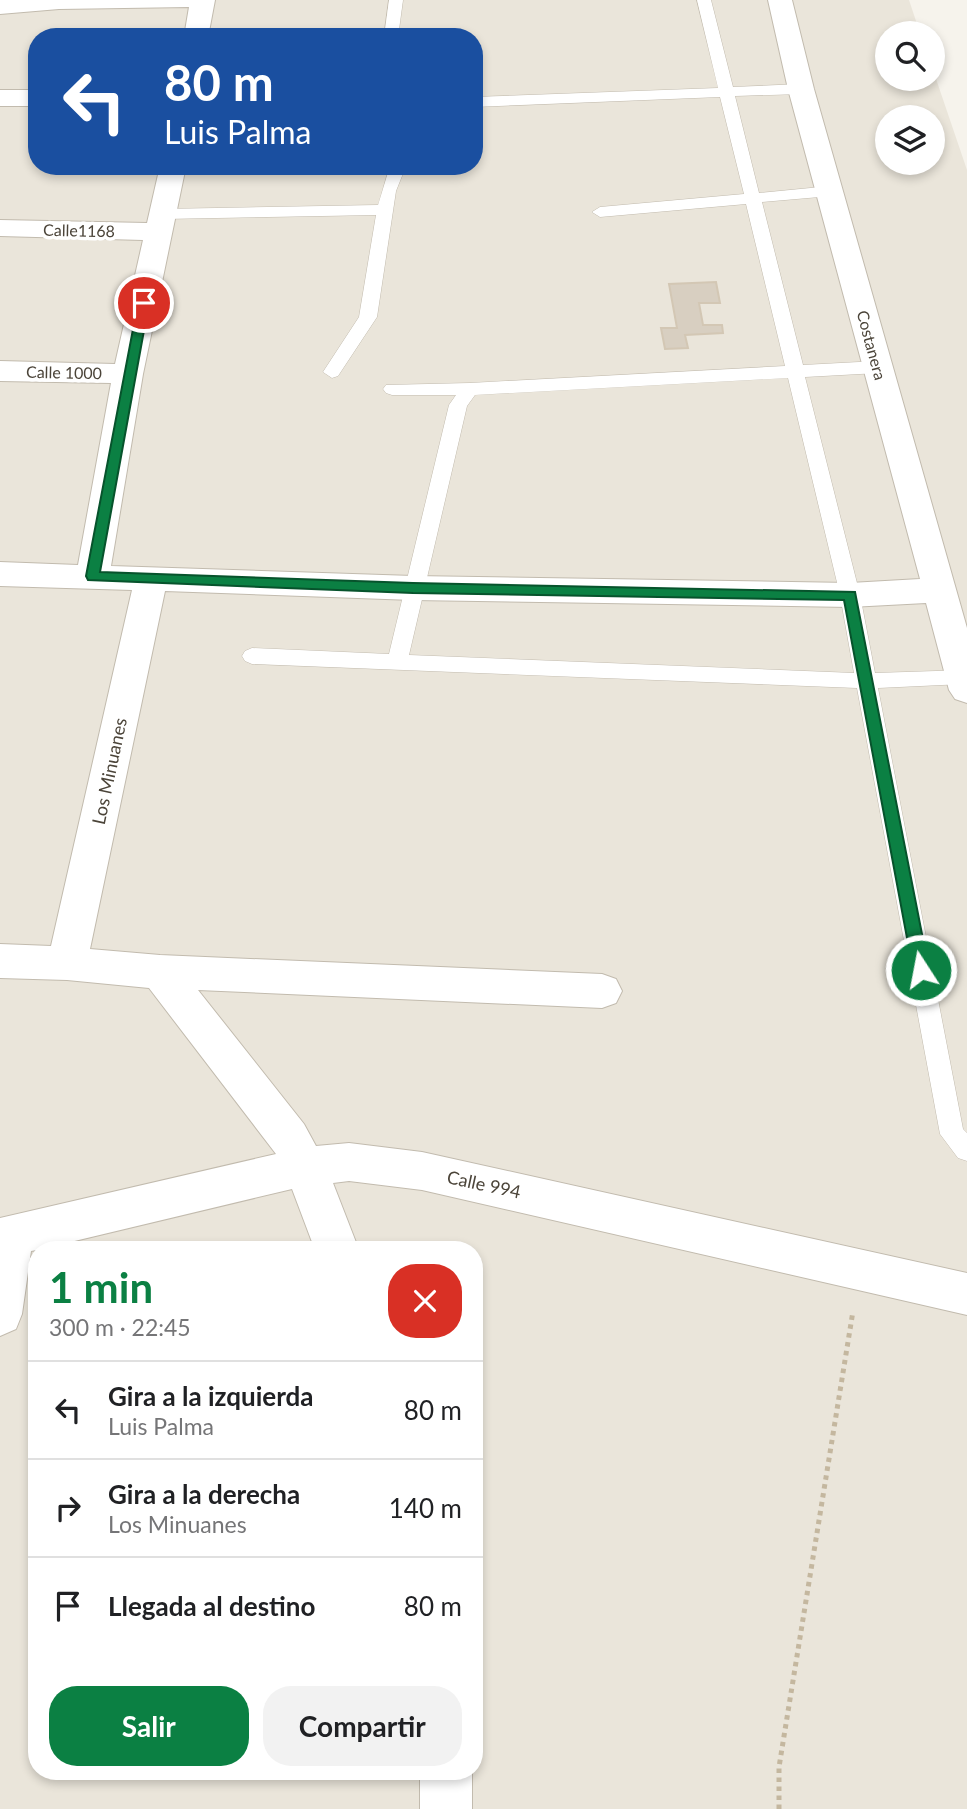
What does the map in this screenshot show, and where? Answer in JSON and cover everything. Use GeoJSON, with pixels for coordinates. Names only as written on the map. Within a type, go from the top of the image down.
{"type":"FeatureCollection","features":[{"type":"Feature","properties":{"kind":"street"},"geometry":{"type":"LineString","coordinates":[[0,7],[59,2],[203,0],[198,28]]}},
{"type":"Feature","properties":{"kind":"street","name":"Costanera"},"geometry":{"type":"LineString","coordinates":[[780,0],[801,89],[965,683]]}},
{"type":"Feature","properties":{"kind":"street"},"geometry":{"type":"LineString","coordinates":[[0,98],[28,98]]}},
{"type":"Feature","properties":{"kind":"street"},"geometry":{"type":"LineString","coordinates":[[93,576],[128,373],[171,175]]}},
{"type":"Feature","properties":{"kind":"street","name":"Calle1168"},"geometry":{"type":"LineString","coordinates":[[0,228],[161,223]]}},
{"type":"Feature","properties":{"kind":"street","name":"Calle 1000"},"geometry":{"type":"LineString","coordinates":[[0,371],[128,373]]}},
{"type":"Feature","properties":{"kind":"street"},"geometry":{"type":"LineString","coordinates":[[0,574],[413,588],[850,595],[939,590]]}},
{"type":"Feature","properties":{"kind":"street","name":"Los Minuanes"},"geometry":{"type":"LineString","coordinates":[[67,963],[151,580]]}},
{"type":"Feature","properties":{"kind":"street"},"geometry":{"type":"LineString","coordinates":[[0,961],[67,963],[160,972],[602,991]]}},
{"type":"Feature","properties":{"kind":"street"},"geometry":{"type":"LineString","coordinates":[[160,972],[289,1137],[305,1167],[334,1241]]}},
{"type":"Feature","properties":{"kind":"street","name":"Calle 994"},"geometry":{"type":"LineString","coordinates":[[5,1237],[305,1167],[349,1163],[422,1171],[967,1294]]}},
{"type":"Feature","properties":{"kind":"street"},"geometry":{"type":"LineString","coordinates":[[0,1314],[5,1237]]}},
{"type":"Feature","properties":{"kind":"street"},"geometry":{"type":"LineString","coordinates":[[446,1780],[446,1809]]}},
{"type":"Feature","properties":{"kind":"lane"},"geometry":{"type":"LineString","coordinates":[[392,28],[396,0]]}},
{"type":"Feature","properties":{"kind":"lane"},"geometry":{"type":"LineString","coordinates":[[704,0],[850,595],[952,1134],[967,1150]]}},
{"type":"Feature","properties":{"kind":"lane"},"geometry":{"type":"LineString","coordinates":[[483,102],[801,89]]}},
{"type":"Feature","properties":{"kind":"lane"},"geometry":{"type":"LineString","coordinates":[[332,372],[368,317],[388,191],[394,175]]}},
{"type":"Feature","properties":{"kind":"lane"},"geometry":{"type":"LineString","coordinates":[[600,212],[831,191]]}},
{"type":"Feature","properties":{"kind":"lane"},"geometry":{"type":"LineString","coordinates":[[161,223],[385,210]]}},
{"type":"Feature","properties":{"kind":"lane"},"geometry":{"type":"LineString","coordinates":[[392,389],[470,390],[878,367]]}},
{"type":"Feature","properties":{"kind":"lane"},"geometry":{"type":"LineString","coordinates":[[398,661],[458,405],[470,390]]}},
{"type":"Feature","properties":{"kind":"lane"},"geometry":{"type":"LineString","coordinates":[[252,656],[965,683]]}},
{"type":"Feature","properties":{"kind":"path"},"geometry":{"type":"LineString","coordinates":[[779,1809],[779,1767],[860,1272]]}},
{"type":"Feature","properties":{"kind":"shaded area"},"geometry":{"type":"Polygon","coordinates":[[[0,0],[909,0],[916,21],[875,21],[875,91],[940,91],[945,105],[875,105],[875,175],[945,175],[945,105],[967,170],[967,1809],[0,1809],[0,0]]]}},
{"type":"Feature","properties":{"kind":"building"},"geometry":{"type":"Polygon","coordinates":[[[716,282],[720,303],[699,303],[703,325],[722,325],[723,333],[685,335],[688,348],[665,349],[661,328],[677,328],[669,284],[716,282]]]}},
{"type":"Feature","properties":{"kind":"route"},"geometry":{"type":"LineString","coordinates":[[144,303],[128,373],[93,576],[413,588],[850,595],[921,970]]}}]}
